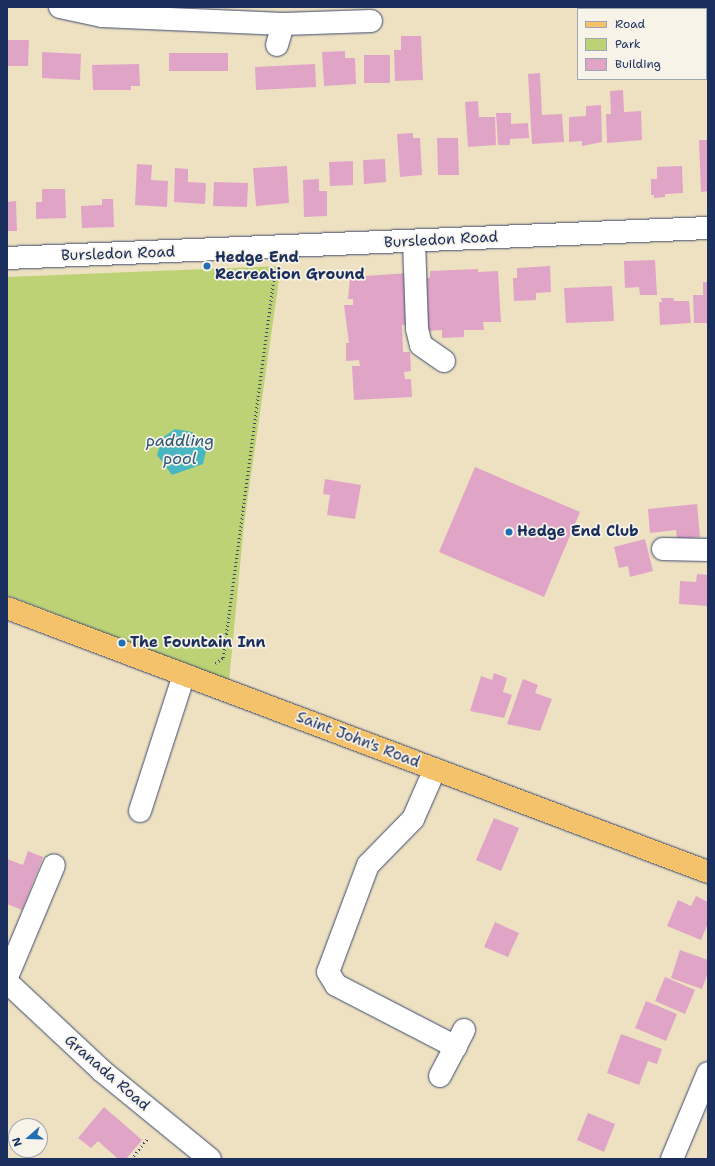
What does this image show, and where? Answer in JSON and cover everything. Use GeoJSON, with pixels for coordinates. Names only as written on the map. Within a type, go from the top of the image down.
{"type":"FeatureCollection","features":[{"type":"Feature","properties":{"kind":"main road","name":"Saint John's Road"},"geometry":{"type":"LineString","coordinates":[[7,608],[708,872]]}},
{"type":"Feature","properties":{"kind":"street"},"geometry":{"type":"LineString","coordinates":[[60,7],[102,16],[283,24],[371,21]]}},
{"type":"Feature","properties":{"kind":"street"},"geometry":{"type":"LineString","coordinates":[[277,45],[283,24]]}},
{"type":"Feature","properties":{"kind":"street","name":"Bursledon Road"},"geometry":{"type":"LineString","coordinates":[[7,258],[708,228]]}},
{"type":"Feature","properties":{"kind":"street"},"geometry":{"type":"LineString","coordinates":[[414,241],[417,329],[421,345],[444,361]]}},
{"type":"Feature","properties":{"kind":"street"},"geometry":{"type":"LineString","coordinates":[[663,549],[708,550]]}},
{"type":"Feature","properties":{"kind":"street"},"geometry":{"type":"LineString","coordinates":[[140,811],[191,677]]}},
{"type":"Feature","properties":{"kind":"street"},"geometry":{"type":"LineString","coordinates":[[435,769],[413,819],[368,865],[328,972],[336,985],[460,1038],[440,1076]]}},
{"type":"Feature","properties":{"kind":"street"},"geometry":{"type":"LineString","coordinates":[[10,990],[54,865]]}},
{"type":"Feature","properties":{"kind":"street","name":"Granada Road"},"geometry":{"type":"LineString","coordinates":[[10,990],[102,1071],[210,1159]]}},
{"type":"Feature","properties":{"kind":"street"},"geometry":{"type":"LineString","coordinates":[[672,1159],[708,1073]]}},
{"type":"Feature","properties":{"kind":"path"},"geometry":{"type":"LineString","coordinates":[[191,677],[223,658],[277,247]]}},
{"type":"Feature","properties":{"kind":"path"},"geometry":{"type":"LineString","coordinates":[[131,1159],[162,1121]]}},
{"type":"Feature","properties":{"kind":"green space"},"geometry":{"type":"Polygon","coordinates":[[[281,266],[244,524],[229,681],[7,595],[7,277],[281,266]]]}},
{"type":"Feature","properties":{"kind":"water","name":"paddling pool"},"geometry":{"type":"Polygon","coordinates":[[[175,429],[192,432],[206,451],[203,464],[172,475],[157,455],[162,438],[175,429]]]}},
{"type":"Feature","properties":{"kind":"building"},"geometry":{"type":"Polygon","coordinates":[[[401,36],[421,36],[423,80],[395,81],[394,50],[401,50],[401,36]]]}},
{"type":"Feature","properties":{"kind":"building"},"geometry":{"type":"Polygon","coordinates":[[[7,40],[29,40],[28,66],[7,66],[7,40]]]}},
{"type":"Feature","properties":{"kind":"building"},"geometry":{"type":"Polygon","coordinates":[[[345,51],[345,58],[355,58],[356,84],[324,86],[322,52],[345,51]]]}},
{"type":"Feature","properties":{"kind":"building"},"geometry":{"type":"Polygon","coordinates":[[[42,52],[81,54],[80,80],[42,78],[42,52]]]}},
{"type":"Feature","properties":{"kind":"building"},"geometry":{"type":"Polygon","coordinates":[[[169,53],[228,53],[228,71],[169,71],[169,53]]]}},
{"type":"Feature","properties":{"kind":"building"},"geometry":{"type":"Polygon","coordinates":[[[364,55],[390,55],[390,83],[364,83],[364,55]]]}},
{"type":"Feature","properties":{"kind":"building"},"geometry":{"type":"Polygon","coordinates":[[[139,64],[140,86],[131,86],[131,90],[93,90],[92,65],[139,64]]]}},
{"type":"Feature","properties":{"kind":"building"},"geometry":{"type":"Polygon","coordinates":[[[315,64],[316,87],[256,90],[255,67],[315,64]]]}},
{"type":"Feature","properties":{"kind":"building"},"geometry":{"type":"Polygon","coordinates":[[[540,73],[542,115],[562,114],[564,142],[532,144],[528,74],[540,73]]]}},
{"type":"Feature","properties":{"kind":"building"},"geometry":{"type":"Polygon","coordinates":[[[623,90],[624,112],[641,111],[642,140],[607,143],[606,114],[611,114],[610,91],[623,90]]]}},
{"type":"Feature","properties":{"kind":"building"},"geometry":{"type":"Polygon","coordinates":[[[478,101],[479,117],[495,117],[496,145],[468,147],[465,102],[478,101]]]}},
{"type":"Feature","properties":{"kind":"building"},"geometry":{"type":"Polygon","coordinates":[[[601,105],[602,142],[582,146],[582,141],[569,142],[569,117],[586,116],[586,106],[601,105]]]}},
{"type":"Feature","properties":{"kind":"building"},"geometry":{"type":"Polygon","coordinates":[[[496,113],[511,113],[511,124],[528,123],[529,138],[510,139],[510,145],[498,145],[496,113]]]}},
{"type":"Feature","properties":{"kind":"building"},"geometry":{"type":"Polygon","coordinates":[[[413,133],[413,138],[420,138],[422,175],[400,177],[397,134],[413,133]]]}},
{"type":"Feature","properties":{"kind":"building"},"geometry":{"type":"Polygon","coordinates":[[[437,138],[458,138],[459,175],[438,175],[437,138]]]}},
{"type":"Feature","properties":{"kind":"building"},"geometry":{"type":"Polygon","coordinates":[[[699,140],[708,140],[708,191],[701,192],[699,140]]]}},
{"type":"Feature","properties":{"kind":"building"},"geometry":{"type":"Polygon","coordinates":[[[385,159],[386,182],[364,184],[363,160],[385,159]]]}},
{"type":"Feature","properties":{"kind":"building"},"geometry":{"type":"Polygon","coordinates":[[[353,161],[353,185],[330,186],[329,162],[353,161]]]}},
{"type":"Feature","properties":{"kind":"building"},"geometry":{"type":"Polygon","coordinates":[[[137,164],[152,165],[151,180],[168,181],[167,207],[135,205],[137,164]]]}},
{"type":"Feature","properties":{"kind":"building"},"geometry":{"type":"Polygon","coordinates":[[[287,166],[289,203],[256,206],[253,168],[287,166]]]}},
{"type":"Feature","properties":{"kind":"building"},"geometry":{"type":"Polygon","coordinates":[[[682,166],[683,193],[665,194],[665,197],[654,198],[654,195],[651,195],[651,179],[657,179],[657,167],[682,166]]]}},
{"type":"Feature","properties":{"kind":"building"},"geometry":{"type":"Polygon","coordinates":[[[175,168],[188,169],[188,182],[206,183],[205,204],[174,202],[175,168]]]}},
{"type":"Feature","properties":{"kind":"building"},"geometry":{"type":"Polygon","coordinates":[[[319,179],[319,191],[327,191],[327,216],[304,217],[303,180],[319,179]]]}},
{"type":"Feature","properties":{"kind":"building"},"geometry":{"type":"Polygon","coordinates":[[[214,182],[248,183],[247,207],[213,206],[214,182]]]}},
{"type":"Feature","properties":{"kind":"building"},"geometry":{"type":"Polygon","coordinates":[[[42,189],[65,189],[66,218],[36,219],[36,202],[42,202],[42,189]]]}},
{"type":"Feature","properties":{"kind":"building"},"geometry":{"type":"Polygon","coordinates":[[[102,199],[113,199],[114,227],[82,228],[81,206],[102,205],[102,199]]]}},
{"type":"Feature","properties":{"kind":"building"},"geometry":{"type":"Polygon","coordinates":[[[16,201],[17,231],[7,231],[7,202],[16,201]]]}},
{"type":"Feature","properties":{"kind":"building"},"geometry":{"type":"Polygon","coordinates":[[[655,260],[657,295],[640,295],[639,287],[625,288],[624,261],[655,260]]]}},
{"type":"Feature","properties":{"kind":"building"},"geometry":{"type":"Polygon","coordinates":[[[550,266],[551,292],[536,293],[536,300],[514,301],[513,278],[517,278],[517,268],[550,266]]]}},
{"type":"Feature","properties":{"kind":"building"},"geometry":{"type":"Polygon","coordinates":[[[478,269],[478,272],[498,271],[501,322],[483,322],[484,330],[464,330],[464,337],[442,338],[442,330],[426,331],[426,324],[402,325],[403,352],[410,352],[411,371],[404,372],[405,379],[411,379],[412,397],[354,400],[352,366],[360,366],[359,360],[346,361],[346,343],[349,343],[344,305],[353,305],[353,299],[348,299],[350,277],[409,273],[409,279],[430,278],[430,271],[478,269]]]}},
{"type":"Feature","properties":{"kind":"building"},"geometry":{"type":"Polygon","coordinates":[[[703,282],[708,282],[708,323],[694,323],[693,295],[703,295],[703,282]]]}},
{"type":"Feature","properties":{"kind":"building"},"geometry":{"type":"Polygon","coordinates":[[[612,286],[614,321],[566,323],[564,288],[612,286]]]}},
{"type":"Feature","properties":{"kind":"building"},"geometry":{"type":"Polygon","coordinates":[[[661,298],[673,298],[674,301],[689,301],[691,323],[660,325],[659,302],[662,302],[661,298]]]}},
{"type":"Feature","properties":{"kind":"building","name":"Hedge End Club"},"geometry":{"type":"Polygon","coordinates":[[[475,467],[580,512],[544,597],[439,552],[475,467]]]}},
{"type":"Feature","properties":{"kind":"building"},"geometry":{"type":"Polygon","coordinates":[[[325,479],[361,485],[355,519],[327,515],[330,495],[323,494],[325,479]]]}},
{"type":"Feature","properties":{"kind":"building"},"geometry":{"type":"Polygon","coordinates":[[[697,504],[700,537],[677,539],[676,530],[650,533],[648,509],[697,504]]]}},
{"type":"Feature","properties":{"kind":"building"},"geometry":{"type":"Polygon","coordinates":[[[645,539],[653,571],[630,577],[628,566],[619,568],[614,547],[645,539]]]}},
{"type":"Feature","properties":{"kind":"building"},"geometry":{"type":"Polygon","coordinates":[[[697,574],[708,575],[708,606],[679,604],[680,581],[696,582],[697,574]]]}},
{"type":"Feature","properties":{"kind":"building"},"geometry":{"type":"Polygon","coordinates":[[[494,673],[507,678],[503,692],[512,695],[504,718],[470,711],[481,676],[492,680],[494,673]]]}},
{"type":"Feature","properties":{"kind":"building"},"geometry":{"type":"Polygon","coordinates":[[[523,679],[538,685],[535,693],[552,699],[540,731],[507,724],[523,679]]]}},
{"type":"Feature","properties":{"kind":"building"},"geometry":{"type":"Polygon","coordinates":[[[494,818],[519,828],[501,871],[476,860],[494,818]]]}},
{"type":"Feature","properties":{"kind":"building"},"geometry":{"type":"Polygon","coordinates":[[[28,851],[43,857],[22,910],[7,904],[7,859],[23,865],[28,851]]]}},
{"type":"Feature","properties":{"kind":"building"},"geometry":{"type":"Polygon","coordinates":[[[696,896],[708,902],[708,923],[701,940],[667,926],[678,900],[691,906],[696,896]]]}},
{"type":"Feature","properties":{"kind":"building"},"geometry":{"type":"Polygon","coordinates":[[[495,922],[519,933],[508,957],[484,947],[495,922]]]}},
{"type":"Feature","properties":{"kind":"building"},"geometry":{"type":"Polygon","coordinates":[[[680,950],[708,960],[708,972],[702,989],[671,978],[680,950]]]}},
{"type":"Feature","properties":{"kind":"building"},"geometry":{"type":"Polygon","coordinates":[[[665,977],[695,990],[685,1014],[655,1001],[665,977]]]}},
{"type":"Feature","properties":{"kind":"building"},"geometry":{"type":"Polygon","coordinates":[[[646,1001],[677,1014],[666,1041],[635,1028],[646,1001]]]}},
{"type":"Feature","properties":{"kind":"building"},"geometry":{"type":"Polygon","coordinates":[[[621,1034],[662,1049],[657,1064],[648,1061],[639,1085],[607,1073],[621,1034]]]}},
{"type":"Feature","properties":{"kind":"building"},"geometry":{"type":"Polygon","coordinates":[[[104,1107],[142,1140],[126,1159],[118,1159],[98,1141],[91,1148],[78,1138],[104,1107]]]}},
{"type":"Feature","properties":{"kind":"building"},"geometry":{"type":"Polygon","coordinates":[[[588,1113],[615,1124],[604,1152],[577,1140],[588,1113]]]}},
{"type":"Feature","properties":{"kind":"place","name":"Hedge End Recreation Ground"},"geometry":{"type":"Point","coordinates":[207,266]}},
{"type":"Feature","properties":{"kind":"place","name":"Hedge End Club"},"geometry":{"type":"Point","coordinates":[509,532]}},
{"type":"Feature","properties":{"kind":"place","name":"The Fountain Inn"},"geometry":{"type":"Point","coordinates":[122,643]}}]}
